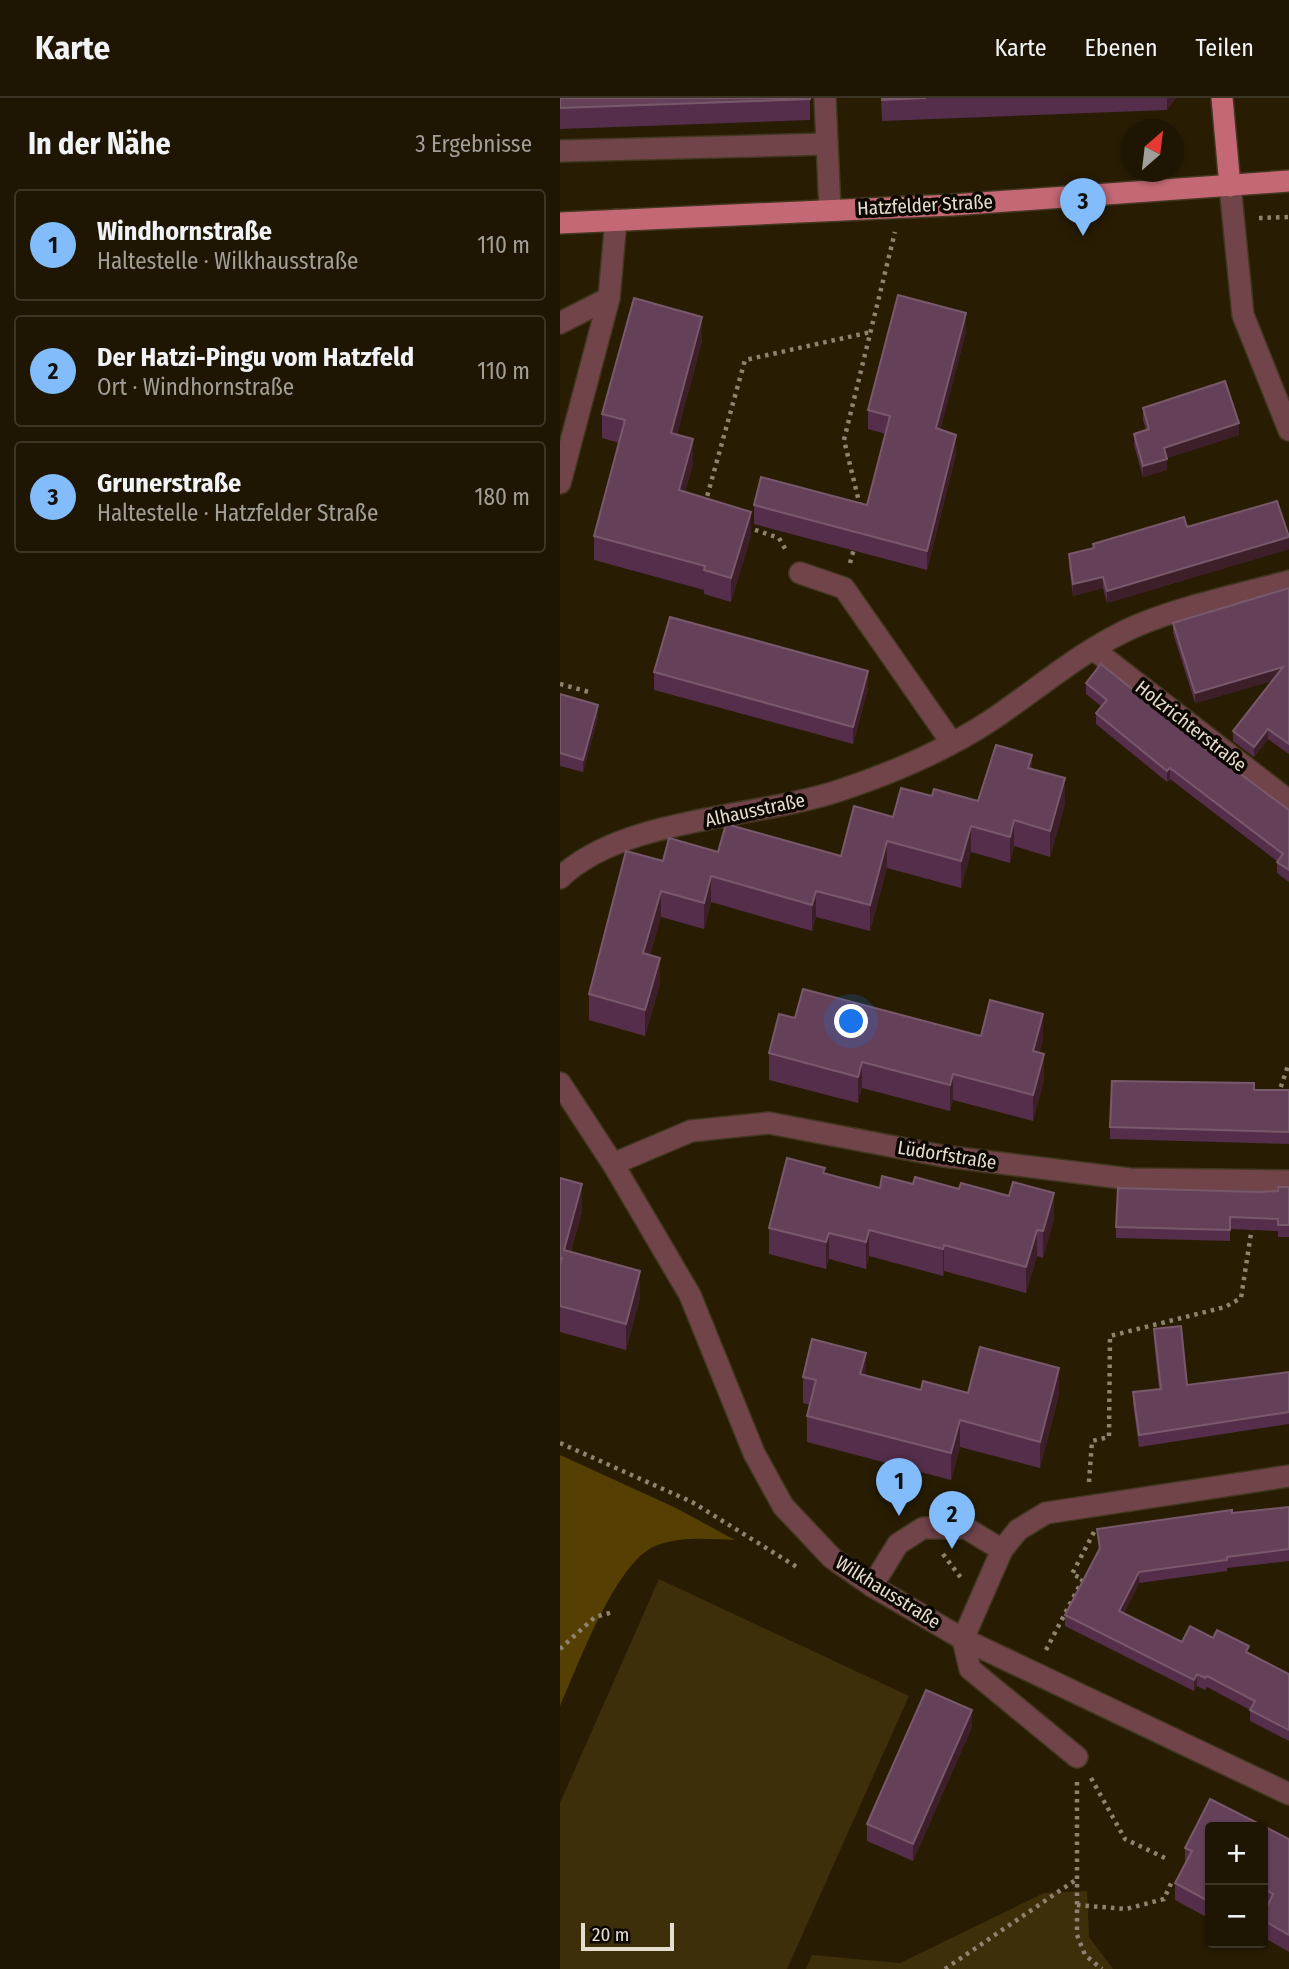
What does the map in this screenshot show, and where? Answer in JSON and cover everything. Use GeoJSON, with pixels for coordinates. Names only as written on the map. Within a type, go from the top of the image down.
{"type":"FeatureCollection","features":[{"type":"Feature","properties":{"kind":"main road"},"geometry":{"type":"LineString","coordinates":[[1222,98],[1230,186]]}},
{"type":"Feature","properties":{"kind":"main road","name":"Hatzfelder Straße"},"geometry":{"type":"LineString","coordinates":[[560,223],[900,207],[1289,181]]}},
{"type":"Feature","properties":{"kind":"street"},"geometry":{"type":"LineString","coordinates":[[825,98],[830,210]]}},
{"type":"Feature","properties":{"kind":"street"},"geometry":{"type":"LineString","coordinates":[[560,151],[827,144]]}},
{"type":"Feature","properties":{"kind":"street"},"geometry":{"type":"LineString","coordinates":[[1230,186],[1243,315],[1289,430]]}},
{"type":"Feature","properties":{"kind":"street"},"geometry":{"type":"LineString","coordinates":[[560,483],[609,298],[616,220]]}},
{"type":"Feature","properties":{"kind":"street"},"geometry":{"type":"LineString","coordinates":[[560,323],[609,298]]}},
{"type":"Feature","properties":{"kind":"street"},"geometry":{"type":"LineString","coordinates":[[800,573],[844,588],[952,743]]}},
{"type":"Feature","properties":{"kind":"street","name":"Alhausstraße"},"geometry":{"type":"LineString","coordinates":[[560,878],[598,851],[665,828],[772,809],[839,791],[901,768],[987,723],[1093,649],[1137,626],[1289,581]]}},
{"type":"Feature","properties":{"kind":"street","name":"Holzrichterstraße"},"geometry":{"type":"LineString","coordinates":[[1093,649],[1289,801]]}},
{"type":"Feature","properties":{"kind":"street","name":"Wilkhausstraße"},"geometry":{"type":"LineString","coordinates":[[560,1083],[613,1164],[690,1295],[754,1453],[783,1506],[832,1558],[872,1586],[963,1639],[1289,1794]]}},
{"type":"Feature","properties":{"kind":"street","name":"Lüdorfstraße"},"geometry":{"type":"LineString","coordinates":[[613,1164],[691,1131],[769,1123],[943,1156],[1116,1177],[1289,1181]]}},
{"type":"Feature","properties":{"kind":"street"},"geometry":{"type":"LineString","coordinates":[[1077,1757],[970,1669],[963,1639],[1002,1550],[1018,1530],[1046,1513],[1110,1501],[1289,1476]]}},
{"type":"Feature","properties":{"kind":"street"},"geometry":{"type":"LineString","coordinates":[[872,1586],[898,1544],[923,1528],[966,1528],[1002,1550]]}},
{"type":"Feature","properties":{"kind":"path"},"geometry":{"type":"LineString","coordinates":[[862,517],[844,440],[900,207]]}},
{"type":"Feature","properties":{"kind":"path"},"geometry":{"type":"LineString","coordinates":[[703,512],[745,360],[871,332]]}},
{"type":"Feature","properties":{"kind":"path"},"geometry":{"type":"LineString","coordinates":[[741,525],[779,538],[800,573]]}},
{"type":"Feature","properties":{"kind":"path"},"geometry":{"type":"LineString","coordinates":[[844,588],[856,540]]}},
{"type":"Feature","properties":{"kind":"path"},"geometry":{"type":"LineString","coordinates":[[560,684],[589,692]]}},
{"type":"Feature","properties":{"kind":"path"},"geometry":{"type":"LineString","coordinates":[[1278,1099],[1289,1063]]}},
{"type":"Feature","properties":{"kind":"path"},"geometry":{"type":"LineString","coordinates":[[1087,1505],[1092,1441],[1109,1437],[1110,1336],[1225,1307],[1241,1298],[1258,1180]]}},
{"type":"Feature","properties":{"kind":"path"},"geometry":{"type":"LineString","coordinates":[[560,1443],[692,1502],[800,1569]]}},
{"type":"Feature","properties":{"kind":"path"},"geometry":{"type":"LineString","coordinates":[[1034,1672],[1083,1579],[1072,1574],[1110,1501]]}},
{"type":"Feature","properties":{"kind":"path"},"geometry":{"type":"LineString","coordinates":[[923,1528],[979,1602]]}},
{"type":"Feature","properties":{"kind":"path"},"geometry":{"type":"LineString","coordinates":[[560,1649],[595,1617],[612,1612]]}},
{"type":"Feature","properties":{"kind":"path"},"geometry":{"type":"LineString","coordinates":[[1077,1757],[1125,1839],[1165,1858]]}},
{"type":"Feature","properties":{"kind":"path"},"geometry":{"type":"LineString","coordinates":[[1077,1757],[1077,1935],[1085,1955],[1102,1969]]}},
{"type":"Feature","properties":{"kind":"path"},"geometry":{"type":"LineString","coordinates":[[945,1969],[1077,1879]]}},
{"type":"Feature","properties":{"kind":"path"},"geometry":{"type":"LineString","coordinates":[[1077,1905],[1126,1909],[1164,1899],[1173,1879]]}},
{"type":"Feature","properties":{"kind":"shaded area"},"geometry":{"type":"Polygon","coordinates":[[[560,1455],[676,1508],[735,1540],[674,1541],[655,1546],[640,1556],[626,1573],[599,1617],[560,1706],[560,1455]]]}},
{"type":"Feature","properties":{"kind":"shaded area"},"geometry":{"type":"Polygon","coordinates":[[[659,1579],[909,1696],[787,1969],[560,1969],[560,1803],[659,1579]]]}},
{"type":"Feature","properties":{"kind":"shaded area"},"geometry":{"type":"Polygon","coordinates":[[[1087,1891],[1089,1937],[1113,1969],[806,1969],[812,1955],[900,1963],[1044,1893],[1087,1891]]]}},
{"type":"Feature","properties":{"kind":"building"},"geometry":{"type":"Polygon","coordinates":[[[560,98],[810,98],[810,99],[560,108],[560,98]]]}},
{"type":"Feature","properties":{"kind":"building"},"geometry":{"type":"Polygon","coordinates":[[[882,98],[926,98],[882,100],[882,98]]]}},
{"type":"Feature","properties":{"kind":"building"},"geometry":{"type":"Polygon","coordinates":[[[898,295],[966,313],[936,428],[956,435],[927,551],[754,505],[761,477],[867,505],[890,416],[868,410],[898,295]]]}},
{"type":"Feature","properties":{"kind":"building"},"geometry":{"type":"Polygon","coordinates":[[[634,298],[702,317],[671,433],[693,439],[679,490],[751,512],[731,578],[704,570],[705,566],[594,536],[625,420],[602,414],[634,298]]]}},
{"type":"Feature","properties":{"kind":"building"},"geometry":{"type":"Polygon","coordinates":[[[1225,381],[1239,423],[1164,448],[1167,459],[1143,466],[1134,434],[1149,429],[1143,408],[1225,381]]]}},
{"type":"Feature","properties":{"kind":"building"},"geometry":{"type":"Polygon","coordinates":[[[1277,501],[1289,537],[1107,591],[1103,577],[1073,584],[1069,554],[1094,548],[1093,544],[1184,517],[1187,527],[1277,501]]]}},
{"type":"Feature","properties":{"kind":"building"},"geometry":{"type":"Polygon","coordinates":[[[1289,588],[1289,744],[1268,729],[1254,747],[1233,731],[1283,667],[1195,693],[1173,623],[1289,588]]]}},
{"type":"Feature","properties":{"kind":"building"},"geometry":{"type":"Polygon","coordinates":[[[670,617],[868,671],[853,727],[654,672],[670,617]]]}},
{"type":"Feature","properties":{"kind":"building"},"geometry":{"type":"Polygon","coordinates":[[[1101,664],[1214,755],[1217,750],[1238,766],[1235,770],[1289,810],[1289,870],[1277,862],[1283,854],[1170,768],[1167,771],[1096,713],[1107,700],[1086,683],[1101,664]]]}},
{"type":"Feature","properties":{"kind":"building"},"geometry":{"type":"Polygon","coordinates":[[[560,694],[598,705],[583,760],[560,753],[560,694]]]}},
{"type":"Feature","properties":{"kind":"building"},"geometry":{"type":"Polygon","coordinates":[[[996,745],[1032,755],[1028,768],[1065,778],[1050,831],[1014,820],[1010,837],[971,826],[961,861],[887,841],[870,905],[816,891],[812,905],[711,876],[704,903],[661,891],[643,953],[660,958],[645,1010],[589,994],[626,851],[663,861],[669,838],[718,852],[726,824],[841,856],[854,806],[893,817],[901,788],[932,796],[934,789],[978,801],[996,745]]]}},
{"type":"Feature","properties":{"kind":"building"},"geometry":{"type":"Polygon","coordinates":[[[803,989],[981,1036],[990,1000],[1043,1014],[1033,1051],[1044,1054],[1033,1095],[953,1074],[950,1085],[862,1062],[858,1077],[769,1053],[779,1014],[795,1018],[803,989]]]}},
{"type":"Feature","properties":{"kind":"building"},"geometry":{"type":"Polygon","coordinates":[[[1112,1081],[1254,1083],[1254,1090],[1289,1090],[1289,1132],[1110,1127],[1112,1081]]]}},
{"type":"Feature","properties":{"kind":"building"},"geometry":{"type":"Polygon","coordinates":[[[787,1158],[825,1168],[823,1173],[880,1188],[882,1176],[913,1184],[915,1177],[959,1189],[961,1183],[1009,1196],[1013,1182],[1054,1193],[1043,1231],[1037,1230],[1026,1267],[944,1245],[943,1249],[869,1230],[866,1242],[829,1233],[826,1242],[769,1228],[787,1158]]]}},
{"type":"Feature","properties":{"kind":"building"},"geometry":{"type":"Polygon","coordinates":[[[560,1178],[582,1184],[564,1250],[640,1271],[626,1324],[560,1306],[560,1178]]]}},
{"type":"Feature","properties":{"kind":"building"},"geometry":{"type":"Polygon","coordinates":[[[1278,1187],[1289,1187],[1289,1225],[1278,1225],[1278,1219],[1230,1217],[1230,1230],[1116,1227],[1118,1188],[1259,1192],[1278,1191],[1278,1187]]]}},
{"type":"Feature","properties":{"kind":"building"},"geometry":{"type":"Polygon","coordinates":[[[1181,1326],[1187,1385],[1289,1372],[1289,1412],[1139,1435],[1133,1392],[1161,1389],[1154,1329],[1181,1326]]]}},
{"type":"Feature","properties":{"kind":"building"},"geometry":{"type":"Polygon","coordinates":[[[812,1339],[866,1353],[860,1374],[921,1390],[923,1381],[968,1393],[980,1347],[1059,1368],[1040,1442],[960,1420],[951,1453],[807,1416],[816,1380],[803,1377],[812,1339]]]}},
{"type":"Feature","properties":{"kind":"building"},"geometry":{"type":"Polygon","coordinates":[[[1289,1507],[1289,1549],[1139,1572],[1119,1611],[1182,1642],[1190,1626],[1213,1638],[1217,1630],[1249,1646],[1246,1652],[1289,1674],[1289,1730],[1250,1710],[1255,1701],[1207,1676],[1205,1678],[1197,1674],[1194,1680],[1065,1615],[1100,1548],[1097,1529],[1232,1510],[1232,1513],[1289,1507]]]}},
{"type":"Feature","properties":{"kind":"building"},"geometry":{"type":"Polygon","coordinates":[[[926,1690],[972,1710],[913,1844],[867,1824],[926,1690]]]}},
{"type":"Feature","properties":{"kind":"building"},"geometry":{"type":"Polygon","coordinates":[[[1210,1799],[1255,1822],[1205,1822],[1205,1899],[1175,1883],[1192,1851],[1185,1848],[1210,1799]]]}},
{"type":"Feature","properties":{"kind":"building"},"geometry":{"type":"Polygon","coordinates":[[[1268,1828],[1289,1839],[1289,1935],[1268,1923],[1268,1905],[1273,1894],[1268,1891],[1268,1828]]]}},
{"type":"Feature","properties":{"kind":"place","name":"Grunerstraße"},"geometry":{"type":"Point","coordinates":[1083,236]}},
{"type":"Feature","properties":{"kind":"place","name":"Windhornstraße"},"geometry":{"type":"Point","coordinates":[899,1516]}},
{"type":"Feature","properties":{"kind":"place","name":"Der Hatzi-Pingu vom Hatzfeld"},"geometry":{"type":"Point","coordinates":[952,1549]}}]}
